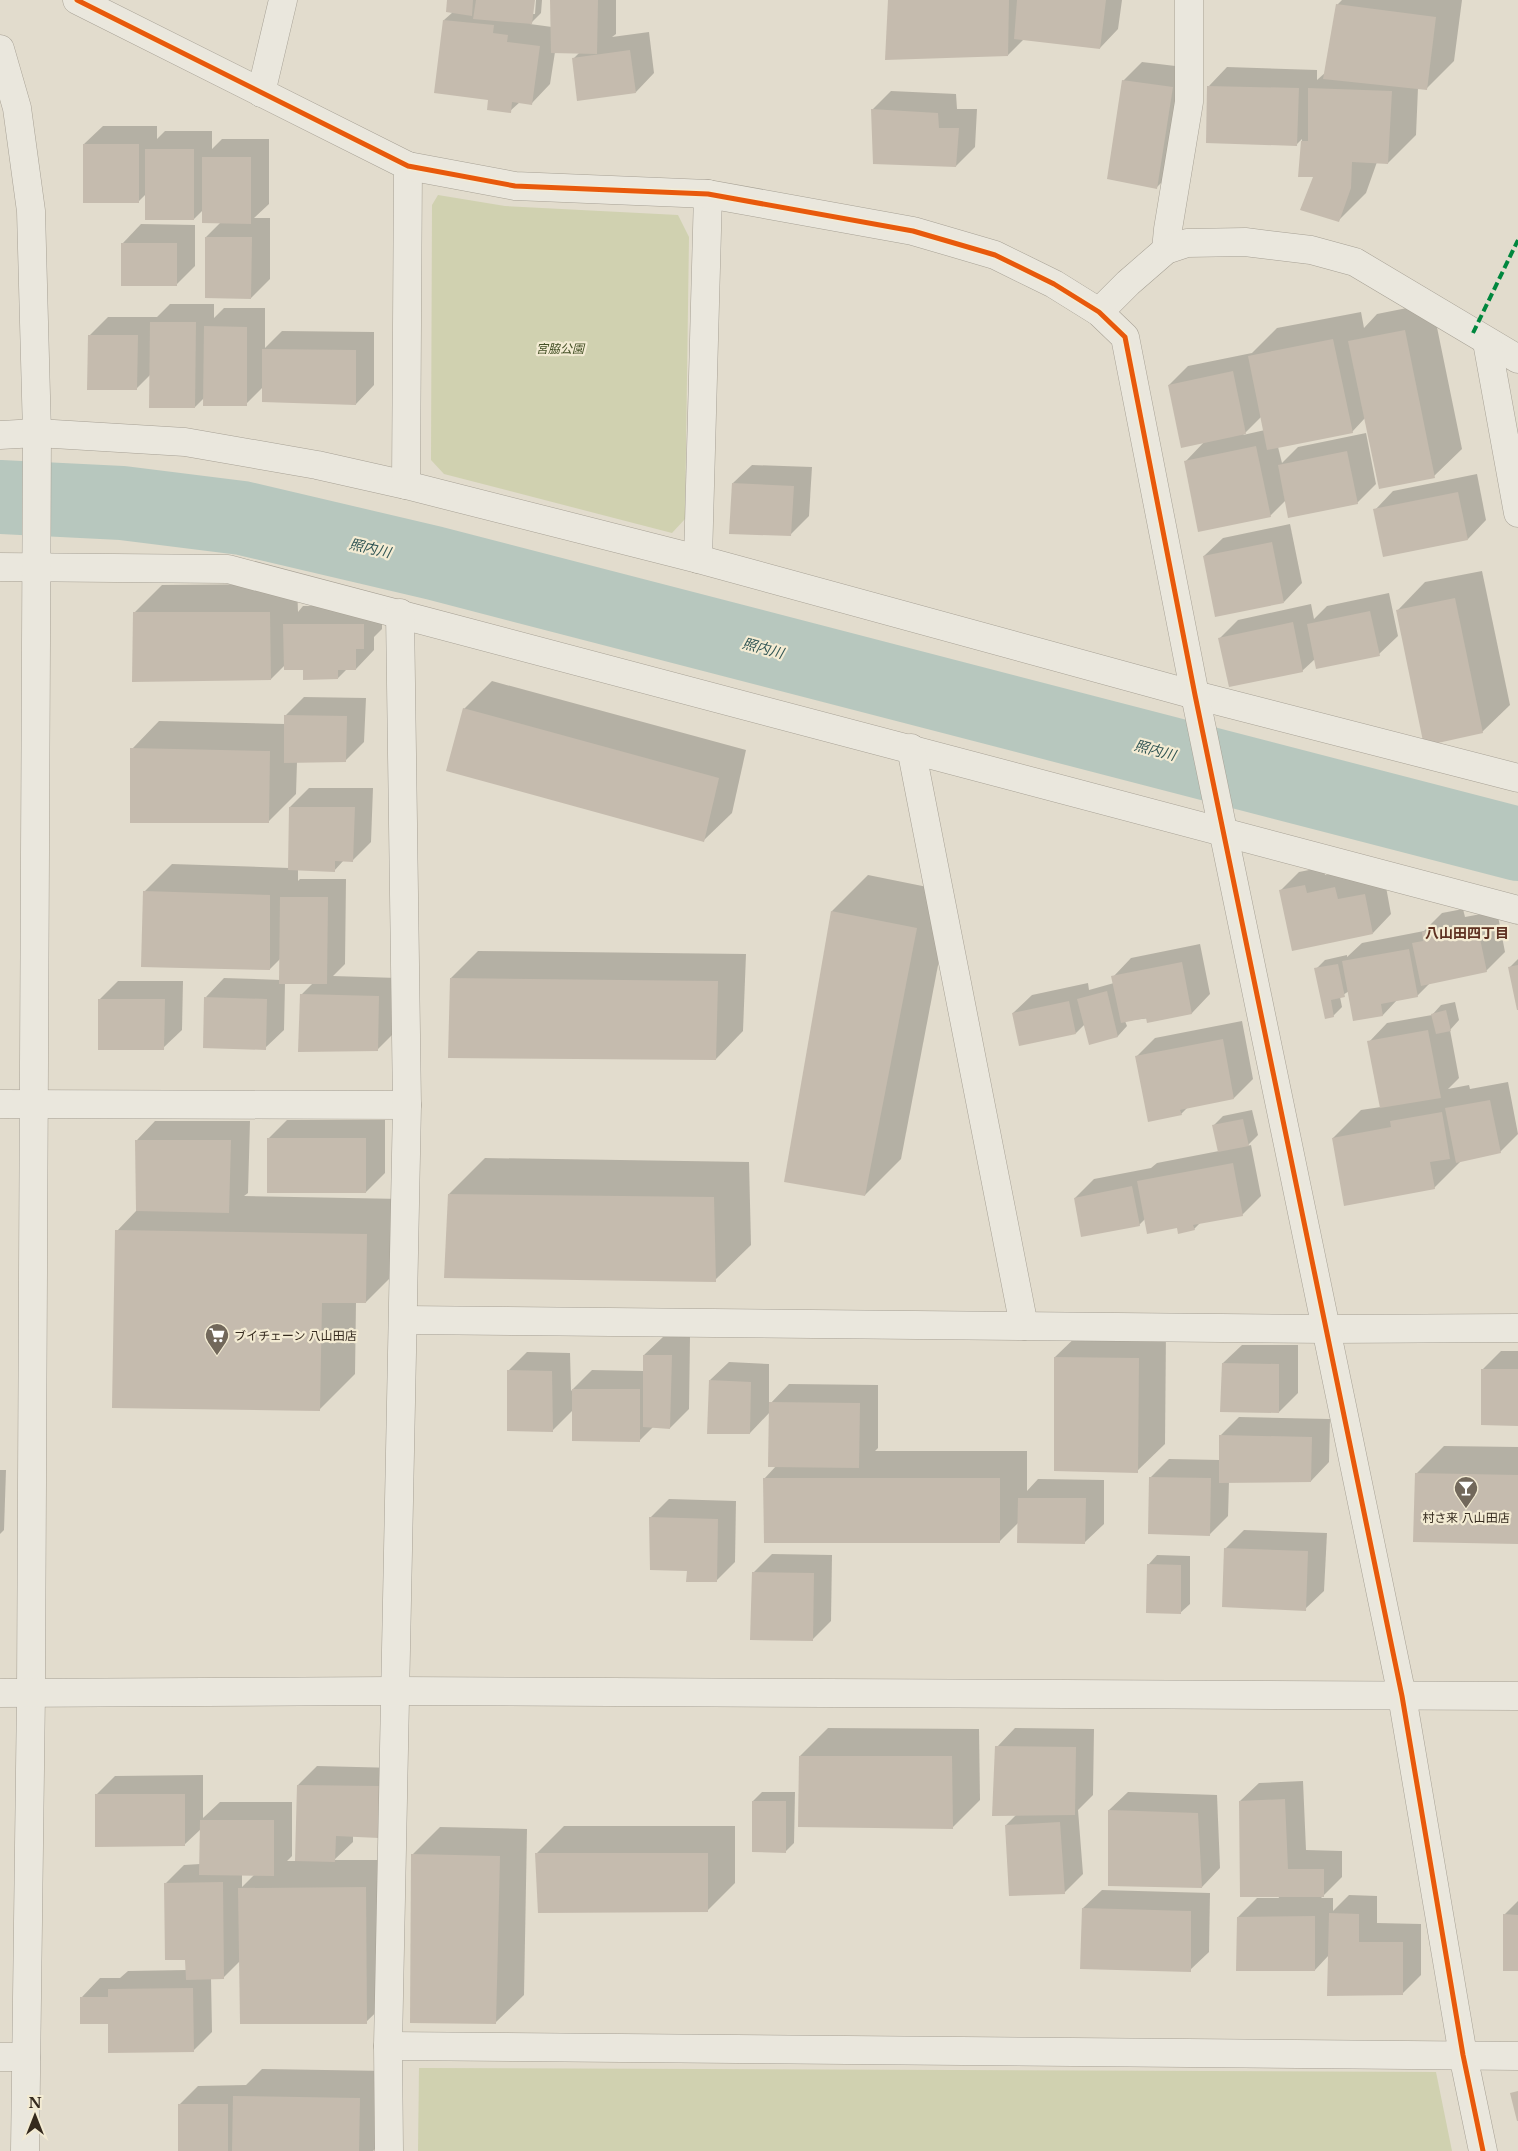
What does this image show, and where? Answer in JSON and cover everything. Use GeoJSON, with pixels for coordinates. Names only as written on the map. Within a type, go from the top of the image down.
{"type":"FeatureCollection","features":[{"type":"Feature","properties":{"kind":"street"},"geometry":{"type":"LineString","coordinates":[[77,0],[408,166],[515,186],[708,194],[913,231],[995,256],[1054,284],[1099,312],[1125,337],[1195,695],[1225,832],[1402,1696],[1463,2056],[1483,2151]]}},
{"type":"Feature","properties":{"kind":"street"},"geometry":{"type":"LineString","coordinates":[[261,93],[283,0]]}},
{"type":"Feature","properties":{"kind":"street"},"geometry":{"type":"LineString","coordinates":[[1166,250],[1189,102],[1189,0]]}},
{"type":"Feature","properties":{"kind":"street"},"geometry":{"type":"LineString","coordinates":[[0,49],[16,108],[31,211],[36,433],[31,1693],[13,2057],[26,2151]]}},
{"type":"Feature","properties":{"kind":"street"},"geometry":{"type":"LineString","coordinates":[[406,485],[408,166]]}},
{"type":"Feature","properties":{"kind":"street"},"geometry":{"type":"LineString","coordinates":[[698,559],[708,194]]}},
{"type":"Feature","properties":{"kind":"street"},"geometry":{"type":"LineString","coordinates":[[1099,312],[1128,282],[1166,250],[1188,243],[1245,242],[1333,254],[1355,262],[1518,359]]}},
{"type":"Feature","properties":{"kind":"street"},"geometry":{"type":"LineString","coordinates":[[1487,342],[1518,513]]}},
{"type":"Feature","properties":{"kind":"street"},"geometry":{"type":"LineString","coordinates":[[0,435],[36,433],[185,442],[317,465],[406,485],[698,559],[1195,695],[1518,778]]}},
{"type":"Feature","properties":{"kind":"street"},"geometry":{"type":"LineString","coordinates":[[0,567],[228,569],[1518,910]]}},
{"type":"Feature","properties":{"kind":"street"},"geometry":{"type":"LineString","coordinates":[[389,2151],[388,2046],[394,1691],[404,1320],[407,1105],[400,613]]}},
{"type":"Feature","properties":{"kind":"street"},"geometry":{"type":"LineString","coordinates":[[911,748],[1024,1326]]}},
{"type":"Feature","properties":{"kind":"street"},"geometry":{"type":"LineString","coordinates":[[0,1104],[407,1105]]}},
{"type":"Feature","properties":{"kind":"street"},"geometry":{"type":"LineString","coordinates":[[404,1320],[1327,1329],[1518,1328]]}},
{"type":"Feature","properties":{"kind":"street"},"geometry":{"type":"LineString","coordinates":[[0,1693],[394,1691],[1518,1696]]}},
{"type":"Feature","properties":{"kind":"street"},"geometry":{"type":"LineString","coordinates":[[388,2046],[1518,2056]]}},
{"type":"Feature","properties":{"kind":"green space","name":"宮脇公園"},"geometry":{"type":"Polygon","coordinates":[[[438,195],[505,206],[678,215],[689,237],[685,519],[672,533],[444,474],[431,460],[432,205],[438,195]]]}},
{"type":"Feature","properties":{"kind":"green space"},"geometry":{"type":"Polygon","coordinates":[[[419,2068],[1436,2072],[1452,2151],[418,2151],[419,2068]]]}},
{"type":"Feature","properties":{"kind":"building"},"geometry":{"type":"Polygon","coordinates":[[[447,0],[473,0],[472,16],[446,12],[447,0]]]}},
{"type":"Feature","properties":{"kind":"building"},"geometry":{"type":"Polygon","coordinates":[[[476,0],[535,0],[532,24],[473,19],[476,0]]]}},
{"type":"Feature","properties":{"kind":"building"},"geometry":{"type":"Polygon","coordinates":[[[550,0],[598,0],[597,54],[551,53],[550,0]]]}},
{"type":"Feature","properties":{"kind":"building"},"geometry":{"type":"Polygon","coordinates":[[[888,0],[1009,0],[1008,56],[885,60],[888,0]]]}},
{"type":"Feature","properties":{"kind":"building"},"geometry":{"type":"Polygon","coordinates":[[[1017,0],[1106,0],[1100,49],[1014,39],[1017,0]]]}},
{"type":"Feature","properties":{"kind":"building"},"geometry":{"type":"Polygon","coordinates":[[[1336,4],[1436,17],[1427,90],[1323,79],[1336,4]]]}},
{"type":"Feature","properties":{"kind":"building"},"geometry":{"type":"Polygon","coordinates":[[[443,20],[494,25],[493,33],[508,35],[507,42],[540,46],[532,105],[512,102],[511,113],[487,110],[488,100],[434,93],[443,20]]]}},
{"type":"Feature","properties":{"kind":"building"},"geometry":{"type":"Polygon","coordinates":[[[630,50],[636,93],[577,101],[572,58],[630,50]]]}},
{"type":"Feature","properties":{"kind":"building"},"geometry":{"type":"Polygon","coordinates":[[[1122,80],[1173,87],[1157,189],[1107,179],[1122,80]]]}},
{"type":"Feature","properties":{"kind":"building"},"geometry":{"type":"Polygon","coordinates":[[[1207,86],[1299,88],[1297,146],[1206,143],[1207,86]]]}},
{"type":"Feature","properties":{"kind":"building"},"geometry":{"type":"Polygon","coordinates":[[[1308,88],[1392,91],[1388,164],[1352,162],[1351,188],[1339,222],[1300,210],[1313,177],[1298,177],[1301,141],[1308,141],[1308,88]]]}},
{"type":"Feature","properties":{"kind":"building"},"geometry":{"type":"Polygon","coordinates":[[[871,109],[938,113],[939,128],[959,128],[956,167],[873,164],[871,109]]]}},
{"type":"Feature","properties":{"kind":"building"},"geometry":{"type":"Polygon","coordinates":[[[83,144],[139,144],[139,203],[83,203],[83,144]]]}},
{"type":"Feature","properties":{"kind":"building"},"geometry":{"type":"Polygon","coordinates":[[[145,149],[194,149],[194,220],[145,220],[145,149]]]}},
{"type":"Feature","properties":{"kind":"building"},"geometry":{"type":"Polygon","coordinates":[[[202,157],[251,157],[251,224],[202,223],[202,157]]]}},
{"type":"Feature","properties":{"kind":"building"},"geometry":{"type":"Polygon","coordinates":[[[205,237],[252,237],[251,299],[205,298],[205,237]]]}},
{"type":"Feature","properties":{"kind":"building"},"geometry":{"type":"Polygon","coordinates":[[[121,243],[177,243],[177,286],[121,286],[121,243]]]}},
{"type":"Feature","properties":{"kind":"building"},"geometry":{"type":"Polygon","coordinates":[[[150,322],[196,322],[195,408],[149,408],[150,322]]]}},
{"type":"Feature","properties":{"kind":"building"},"geometry":{"type":"Polygon","coordinates":[[[204,326],[247,327],[247,406],[203,406],[204,326]]]}},
{"type":"Feature","properties":{"kind":"building"},"geometry":{"type":"Polygon","coordinates":[[[1405,330],[1435,478],[1379,489],[1348,341],[1405,330]]]}},
{"type":"Feature","properties":{"kind":"building"},"geometry":{"type":"Polygon","coordinates":[[[88,335],[138,335],[137,390],[87,390],[88,335]]]}},
{"type":"Feature","properties":{"kind":"building"},"geometry":{"type":"Polygon","coordinates":[[[1333,339],[1353,433],[1267,450],[1248,356],[1333,339]]]}},
{"type":"Feature","properties":{"kind":"building"},"geometry":{"type":"Polygon","coordinates":[[[262,349],[356,350],[356,405],[262,402],[262,349]]]}},
{"type":"Feature","properties":{"kind":"building"},"geometry":{"type":"Polygon","coordinates":[[[1233,371],[1246,434],[1181,448],[1168,385],[1233,371]]]}},
{"type":"Feature","properties":{"kind":"building"},"geometry":{"type":"Polygon","coordinates":[[[1256,446],[1271,517],[1198,532],[1184,461],[1256,446]]]}},
{"type":"Feature","properties":{"kind":"building"},"geometry":{"type":"Polygon","coordinates":[[[1347,451],[1358,504],[1288,518],[1278,465],[1347,451]]]}},
{"type":"Feature","properties":{"kind":"building"},"geometry":{"type":"Polygon","coordinates":[[[732,483],[794,486],[791,536],[729,534],[732,483]]]}},
{"type":"Feature","properties":{"kind":"building"},"geometry":{"type":"Polygon","coordinates":[[[1458,492],[1468,540],[1383,557],[1373,509],[1458,492]]]}},
{"type":"Feature","properties":{"kind":"building"},"geometry":{"type":"Polygon","coordinates":[[[1272,542],[1284,603],[1215,617],[1203,556],[1272,542]]]}},
{"type":"Feature","properties":{"kind":"building"},"geometry":{"type":"Polygon","coordinates":[[[1455,598],[1483,733],[1424,746],[1396,610],[1455,598]]]}},
{"type":"Feature","properties":{"kind":"building"},"geometry":{"type":"Polygon","coordinates":[[[1370,611],[1380,656],[1316,669],[1307,624],[1370,611]]]}},
{"type":"Feature","properties":{"kind":"building"},"geometry":{"type":"Polygon","coordinates":[[[133,612],[270,612],[271,680],[132,682],[133,612]]]}},
{"type":"Feature","properties":{"kind":"building"},"geometry":{"type":"Polygon","coordinates":[[[1293,622],[1303,672],[1229,687],[1218,638],[1293,622]]]}},
{"type":"Feature","properties":{"kind":"building"},"geometry":{"type":"Polygon","coordinates":[[[283,624],[364,624],[364,649],[356,649],[356,670],[338,670],[338,679],[303,680],[303,670],[284,670],[283,624]]]}},
{"type":"Feature","properties":{"kind":"building"},"geometry":{"type":"Polygon","coordinates":[[[463,708],[719,778],[704,842],[446,771],[463,708]]]}},
{"type":"Feature","properties":{"kind":"building"},"geometry":{"type":"Polygon","coordinates":[[[284,715],[347,716],[346,762],[284,763],[284,715]]]}},
{"type":"Feature","properties":{"kind":"building"},"geometry":{"type":"Polygon","coordinates":[[[130,748],[270,751],[269,823],[130,823],[130,748]]]}},
{"type":"Feature","properties":{"kind":"building"},"geometry":{"type":"Polygon","coordinates":[[[289,807],[355,807],[353,862],[335,861],[335,872],[288,870],[289,807]]]}},
{"type":"Feature","properties":{"kind":"building"},"geometry":{"type":"Polygon","coordinates":[[[1305,885],[1307,893],[1335,887],[1338,899],[1365,894],[1373,934],[1292,951],[1279,890],[1305,885]]]}},
{"type":"Feature","properties":{"kind":"building"},"geometry":{"type":"Polygon","coordinates":[[[143,891],[270,895],[270,970],[141,967],[143,891]]]}},
{"type":"Feature","properties":{"kind":"building"},"geometry":{"type":"Polygon","coordinates":[[[280,897],[328,897],[327,984],[279,984],[280,897]]]}},
{"type":"Feature","properties":{"kind":"building"},"geometry":{"type":"Polygon","coordinates":[[[831,911],[917,928],[865,1196],[784,1182],[831,911]]]}},
{"type":"Feature","properties":{"kind":"building"},"geometry":{"type":"Polygon","coordinates":[[[1444,927],[1447,935],[1478,929],[1487,972],[1421,986],[1412,943],[1423,941],[1422,932],[1444,927]]]}},
{"type":"Feature","properties":{"kind":"building"},"geometry":{"type":"Polygon","coordinates":[[[1409,949],[1418,997],[1381,1004],[1383,1016],[1353,1021],[1342,961],[1409,949]]]}},
{"type":"Feature","properties":{"kind":"building"},"geometry":{"type":"Polygon","coordinates":[[[1182,962],[1192,1014],[1147,1023],[1146,1018],[1121,1023],[1111,976],[1182,962]]]}},
{"type":"Feature","properties":{"kind":"building"},"geometry":{"type":"Polygon","coordinates":[[[1338,964],[1345,997],[1331,1000],[1334,1017],[1325,1019],[1314,968],[1338,964]]]}},
{"type":"Feature","properties":{"kind":"building"},"geometry":{"type":"Polygon","coordinates":[[[1518,965],[1518,1010],[1517,1010],[1508,967],[1518,965]]]}},
{"type":"Feature","properties":{"kind":"building"},"geometry":{"type":"Polygon","coordinates":[[[450,978],[718,981],[716,1060],[448,1058],[450,978]]]}},
{"type":"Feature","properties":{"kind":"building"},"geometry":{"type":"Polygon","coordinates":[[[1107,991],[1118,1037],[1089,1045],[1077,999],[1107,991]]]}},
{"type":"Feature","properties":{"kind":"building"},"geometry":{"type":"Polygon","coordinates":[[[300,994],[379,996],[378,1051],[298,1052],[300,994]]]}},
{"type":"Feature","properties":{"kind":"building"},"geometry":{"type":"Polygon","coordinates":[[[204,997],[267,999],[266,1050],[203,1048],[204,997]]]}},
{"type":"Feature","properties":{"kind":"building"},"geometry":{"type":"Polygon","coordinates":[[[98,999],[165,999],[164,1050],[98,1050],[98,999]]]}},
{"type":"Feature","properties":{"kind":"building"},"geometry":{"type":"Polygon","coordinates":[[[1069,1001],[1076,1034],[1019,1046],[1012,1013],[1069,1001]]]}},
{"type":"Feature","properties":{"kind":"building"},"geometry":{"type":"Polygon","coordinates":[[[1446,1010],[1451,1031],[1436,1034],[1431,1014],[1446,1010]]]}},
{"type":"Feature","properties":{"kind":"building"},"geometry":{"type":"Polygon","coordinates":[[[1428,1030],[1441,1098],[1380,1108],[1367,1041],[1428,1030]]]}},
{"type":"Feature","properties":{"kind":"building"},"geometry":{"type":"Polygon","coordinates":[[[1223,1039],[1234,1099],[1180,1110],[1182,1115],[1148,1122],[1135,1056],[1223,1039]]]}},
{"type":"Feature","properties":{"kind":"building"},"geometry":{"type":"Polygon","coordinates":[[[1490,1100],[1501,1153],[1456,1163],[1445,1108],[1490,1100]]]}},
{"type":"Feature","properties":{"kind":"building"},"geometry":{"type":"Polygon","coordinates":[[[1442,1112],[1450,1159],[1430,1162],[1435,1189],[1344,1206],[1332,1138],[1391,1127],[1390,1121],[1442,1112]]]}},
{"type":"Feature","properties":{"kind":"building"},"geometry":{"type":"Polygon","coordinates":[[[1243,1119],[1249,1146],[1218,1152],[1212,1125],[1243,1119]]]}},
{"type":"Feature","properties":{"kind":"building"},"geometry":{"type":"Polygon","coordinates":[[[267,1138],[366,1138],[366,1193],[267,1193],[267,1138]]]}},
{"type":"Feature","properties":{"kind":"building"},"geometry":{"type":"Polygon","coordinates":[[[135,1140],[231,1140],[229,1213],[136,1211],[135,1140]]]}},
{"type":"Feature","properties":{"kind":"building"},"geometry":{"type":"Polygon","coordinates":[[[1233,1163],[1243,1216],[1193,1225],[1195,1230],[1178,1234],[1177,1228],[1147,1234],[1137,1181],[1233,1163]]]}},
{"type":"Feature","properties":{"kind":"building"},"geometry":{"type":"Polygon","coordinates":[[[1132,1186],[1140,1226],[1081,1237],[1074,1198],[1132,1186]]]}},
{"type":"Feature","properties":{"kind":"building"},"geometry":{"type":"Polygon","coordinates":[[[448,1194],[714,1197],[716,1282],[444,1278],[448,1194]]]}},
{"type":"Feature","properties":{"kind":"building","name":"ブイチェーン 八山田店"},"geometry":{"type":"Polygon","coordinates":[[[115,1230],[367,1234],[366,1303],[322,1303],[320,1411],[112,1408],[115,1230]]]}},
{"type":"Feature","properties":{"kind":"building"},"geometry":{"type":"Polygon","coordinates":[[[643,1355],[672,1355],[670,1429],[643,1427],[643,1355]]]}},
{"type":"Feature","properties":{"kind":"building"},"geometry":{"type":"Polygon","coordinates":[[[1054,1357],[1139,1358],[1138,1473],[1054,1471],[1054,1357]]]}},
{"type":"Feature","properties":{"kind":"building"},"geometry":{"type":"Polygon","coordinates":[[[1222,1363],[1279,1364],[1279,1413],[1220,1412],[1222,1363]]]}},
{"type":"Feature","properties":{"kind":"building"},"geometry":{"type":"Polygon","coordinates":[[[1481,1369],[1518,1369],[1518,1426],[1481,1425],[1481,1369]]]}},
{"type":"Feature","properties":{"kind":"building"},"geometry":{"type":"Polygon","coordinates":[[[507,1370],[552,1371],[553,1432],[507,1431],[507,1370]]]}},
{"type":"Feature","properties":{"kind":"building"},"geometry":{"type":"Polygon","coordinates":[[[709,1380],[751,1382],[750,1434],[707,1434],[709,1380]]]}},
{"type":"Feature","properties":{"kind":"building"},"geometry":{"type":"Polygon","coordinates":[[[572,1389],[640,1389],[640,1442],[572,1441],[572,1389]]]}},
{"type":"Feature","properties":{"kind":"building"},"geometry":{"type":"Polygon","coordinates":[[[769,1402],[860,1403],[859,1468],[768,1467],[769,1402]]]}},
{"type":"Feature","properties":{"kind":"building"},"geometry":{"type":"Polygon","coordinates":[[[1219,1435],[1312,1437],[1311,1482],[1219,1483],[1219,1435]]]}},
{"type":"Feature","properties":{"kind":"building","name":"村さ来 八山田店"},"geometry":{"type":"Polygon","coordinates":[[[1415,1473],[1518,1475],[1518,1544],[1413,1542],[1415,1473]]]}},
{"type":"Feature","properties":{"kind":"building"},"geometry":{"type":"Polygon","coordinates":[[[1149,1477],[1211,1478],[1210,1536],[1148,1534],[1149,1477]]]}},
{"type":"Feature","properties":{"kind":"building"},"geometry":{"type":"Polygon","coordinates":[[[763,1478],[1000,1478],[1000,1543],[764,1543],[763,1478]]]}},
{"type":"Feature","properties":{"kind":"building"},"geometry":{"type":"Polygon","coordinates":[[[1018,1498],[1086,1498],[1085,1544],[1017,1543],[1018,1498]]]}},
{"type":"Feature","properties":{"kind":"building"},"geometry":{"type":"Polygon","coordinates":[[[649,1517],[718,1519],[717,1582],[686,1582],[687,1571],[650,1570],[649,1517]]]}},
{"type":"Feature","properties":{"kind":"building"},"geometry":{"type":"Polygon","coordinates":[[[1224,1548],[1308,1551],[1306,1611],[1222,1607],[1224,1548]]]}},
{"type":"Feature","properties":{"kind":"building"},"geometry":{"type":"Polygon","coordinates":[[[1147,1564],[1181,1565],[1181,1614],[1146,1613],[1147,1564]]]}},
{"type":"Feature","properties":{"kind":"building"},"geometry":{"type":"Polygon","coordinates":[[[752,1572],[814,1573],[813,1641],[750,1640],[752,1572]]]}},
{"type":"Feature","properties":{"kind":"building"},"geometry":{"type":"Polygon","coordinates":[[[995,1746],[1076,1747],[1075,1815],[992,1816],[995,1746]]]}},
{"type":"Feature","properties":{"kind":"building"},"geometry":{"type":"Polygon","coordinates":[[[799,1756],[952,1756],[953,1829],[798,1827],[799,1756]]]}},
{"type":"Feature","properties":{"kind":"building"},"geometry":{"type":"Polygon","coordinates":[[[297,1785],[379,1786],[379,1838],[336,1836],[335,1862],[295,1861],[297,1785]]]}},
{"type":"Feature","properties":{"kind":"building"},"geometry":{"type":"Polygon","coordinates":[[[95,1794],[185,1794],[185,1846],[95,1847],[95,1794]]]}},
{"type":"Feature","properties":{"kind":"building"},"geometry":{"type":"Polygon","coordinates":[[[1285,1799],[1288,1869],[1324,1869],[1324,1897],[1240,1897],[1239,1801],[1285,1799]]]}},
{"type":"Feature","properties":{"kind":"building"},"geometry":{"type":"Polygon","coordinates":[[[752,1801],[786,1801],[786,1853],[752,1852],[752,1801]]]}},
{"type":"Feature","properties":{"kind":"building"},"geometry":{"type":"Polygon","coordinates":[[[1108,1810],[1198,1813],[1202,1888],[1108,1886],[1108,1810]]]}},
{"type":"Feature","properties":{"kind":"building"},"geometry":{"type":"Polygon","coordinates":[[[200,1820],[274,1820],[274,1876],[199,1875],[200,1820]]]}},
{"type":"Feature","properties":{"kind":"building"},"geometry":{"type":"Polygon","coordinates":[[[1060,1822],[1065,1894],[1009,1896],[1005,1825],[1060,1822]]]}},
{"type":"Feature","properties":{"kind":"building"},"geometry":{"type":"Polygon","coordinates":[[[535,1853],[708,1853],[708,1912],[538,1913],[535,1853]]]}},
{"type":"Feature","properties":{"kind":"building"},"geometry":{"type":"Polygon","coordinates":[[[411,1854],[500,1856],[496,2024],[410,2023],[411,1854]]]}},
{"type":"Feature","properties":{"kind":"building"},"geometry":{"type":"Polygon","coordinates":[[[223,1882],[224,1979],[186,1980],[185,1960],[165,1960],[164,1883],[223,1882]]]}},
{"type":"Feature","properties":{"kind":"building"},"geometry":{"type":"Polygon","coordinates":[[[366,1887],[367,2024],[240,2024],[238,1888],[366,1887]]]}},
{"type":"Feature","properties":{"kind":"building"},"geometry":{"type":"Polygon","coordinates":[[[1082,1908],[1191,1911],[1191,1972],[1080,1969],[1082,1908]]]}},
{"type":"Feature","properties":{"kind":"building"},"geometry":{"type":"Polygon","coordinates":[[[1329,1913],[1359,1914],[1359,1942],[1403,1942],[1403,1995],[1327,1996],[1329,1913]]]}},
{"type":"Feature","properties":{"kind":"building"},"geometry":{"type":"Polygon","coordinates":[[[1503,1914],[1518,1915],[1518,1971],[1503,1971],[1503,1914]]]}},
{"type":"Feature","properties":{"kind":"building"},"geometry":{"type":"Polygon","coordinates":[[[1315,1916],[1315,1971],[1236,1971],[1237,1917],[1315,1916]]]}},
{"type":"Feature","properties":{"kind":"building"},"geometry":{"type":"Polygon","coordinates":[[[193,1988],[194,2052],[108,2053],[108,2024],[80,2024],[80,1997],[108,1997],[108,1989],[193,1988]]]}},
{"type":"Feature","properties":{"kind":"building"},"geometry":{"type":"Polygon","coordinates":[[[1518,2091],[1518,2121],[1517,2121],[1510,2093],[1518,2091]]]}},
{"type":"Feature","properties":{"kind":"building"},"geometry":{"type":"Polygon","coordinates":[[[233,2096],[360,2098],[359,2151],[232,2151],[233,2096]]]}},
{"type":"Feature","properties":{"kind":"building"},"geometry":{"type":"Polygon","coordinates":[[[178,2104],[228,2104],[228,2151],[178,2151],[178,2104]]]}},
{"type":"Feature","properties":{"kind":"waterway","name":"照内川"},"geometry":{"type":"LineString","coordinates":[[0,497],[122,503],[242,518],[434,563],[1518,844]]}},
{"type":"Feature","properties":{"kind":"marked path"},"geometry":{"type":"LineString","coordinates":[[1473,333],[1518,240]]}},
{"type":"Feature","properties":{"kind":"cycle path"},"geometry":{"type":"LineString","coordinates":[[77,0],[408,166],[515,186],[708,194],[913,231],[995,255],[1054,284],[1099,312],[1125,337],[1195,695],[1402,1696],[1463,2055],[1483,2151]]}},
{"type":"Feature","properties":{"kind":"place","name":"ブイチェーン 八山田店"},"geometry":{"type":"Point","coordinates":[217,1356]}},
{"type":"Feature","properties":{"kind":"place","name":"村さ来 八山田店"},"geometry":{"type":"Point","coordinates":[1466,1509]}},
{"type":"Feature","properties":{"kind":"district","name":"八山田四丁目"},"geometry":{"type":"Point","coordinates":[1467,933]}}]}
